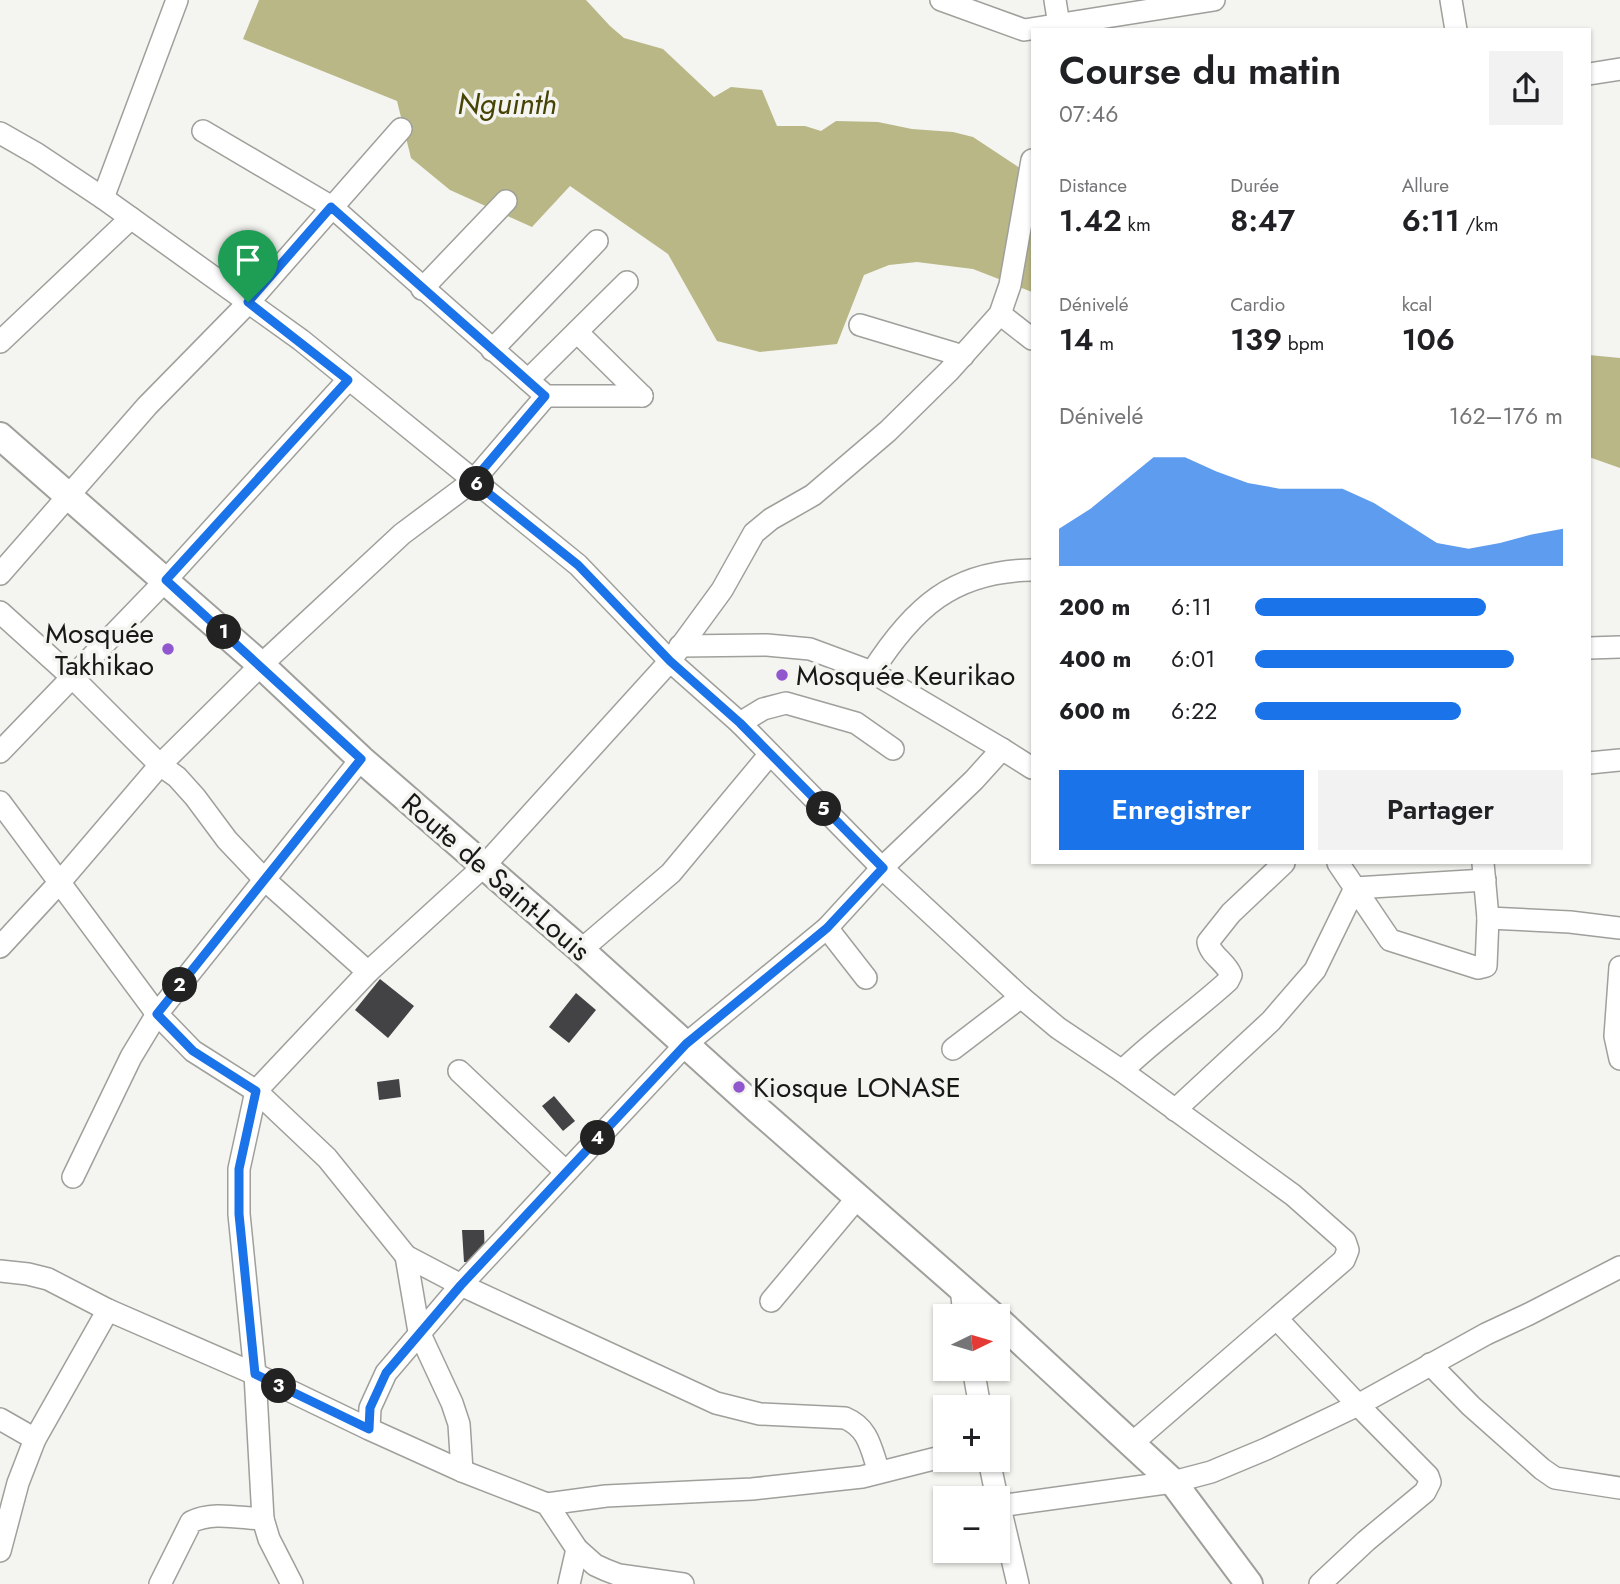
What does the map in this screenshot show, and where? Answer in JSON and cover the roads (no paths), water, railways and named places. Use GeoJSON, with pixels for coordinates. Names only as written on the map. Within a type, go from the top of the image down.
{"type":"FeatureCollection","features":[{"type":"Feature","properties":{"kind":"main road","name":"Route de Saint-Louis"},"geometry":{"type":"LineString","coordinates":[[0,436],[166,580],[361,759],[980,1304]]}},
{"type":"Feature","properties":{"kind":"main road"},"geometry":{"type":"LineString","coordinates":[[1010,1331],[1172,1482],[1249,1584]]}},
{"type":"Feature","properties":{"kind":"street"},"geometry":{"type":"LineString","coordinates":[[103,198],[177,0]]}},
{"type":"Feature","properties":{"kind":"street"},"geometry":{"type":"LineString","coordinates":[[941,0],[1024,30],[1031,29]]}},
{"type":"Feature","properties":{"kind":"street"},"geometry":{"type":"LineString","coordinates":[[1055,0],[1049,27],[1184,2],[1214,0]]}},
{"type":"Feature","properties":{"kind":"street"},"geometry":{"type":"LineString","coordinates":[[1451,0],[1456,28]]}},
{"type":"Feature","properties":{"kind":"street"},"geometry":{"type":"LineString","coordinates":[[1591,74],[1620,69]]}},
{"type":"Feature","properties":{"kind":"street"},"geometry":{"type":"LineString","coordinates":[[0,574],[148,407],[248,302],[401,129]]}},
{"type":"Feature","properties":{"kind":"street"},"geometry":{"type":"LineString","coordinates":[[203,131],[331,207],[545,396],[642,396],[577,332]]}},
{"type":"Feature","properties":{"kind":"street"},"geometry":{"type":"LineString","coordinates":[[0,133],[103,198],[248,302],[578,565],[675,654],[883,868],[1021,997],[1058,1028],[1293,1195],[1345,1241],[1348,1250],[1344,1260],[1130,1445]]}},
{"type":"Feature","properties":{"kind":"street"},"geometry":{"type":"LineString","coordinates":[[292,1584],[262,1519],[255,1374],[239,1214],[239,1169],[256,1091],[368,972],[484,866],[675,654],[722,590],[754,533],[771,519],[813,495],[888,431],[963,356],[1000,314],[1010,285],[1031,166]]}},
{"type":"Feature","properties":{"kind":"street"},"geometry":{"type":"LineString","coordinates":[[422,289],[506,201]]}},
{"type":"Feature","properties":{"kind":"street"},"geometry":{"type":"LineString","coordinates":[[0,342],[131,218]]}},
{"type":"Feature","properties":{"kind":"street"},"geometry":{"type":"LineString","coordinates":[[492,349],[597,241]]}},
{"type":"Feature","properties":{"kind":"street"},"geometry":{"type":"LineString","coordinates":[[527,380],[627,282]]}},
{"type":"Feature","properties":{"kind":"street"},"geometry":{"type":"LineString","coordinates":[[1000,314],[1031,337]]}},
{"type":"Feature","properties":{"kind":"street"},"geometry":{"type":"LineString","coordinates":[[860,325],[963,356]]}},
{"type":"Feature","properties":{"kind":"street"},"geometry":{"type":"LineString","coordinates":[[0,752],[166,580],[348,380]]}},
{"type":"Feature","properties":{"kind":"street"},"geometry":{"type":"LineString","coordinates":[[0,947],[60,882],[160,765],[261,665],[402,534],[473,481],[545,396]]}},
{"type":"Feature","properties":{"kind":"street"},"geometry":{"type":"LineString","coordinates":[[872,672],[892,640],[921,609],[958,584],[983,575],[1031,570]]}},
{"type":"Feature","properties":{"kind":"street"},"geometry":{"type":"LineString","coordinates":[[0,612],[73,678],[160,765],[177,777],[227,840],[265,880],[368,972]]}},
{"type":"Feature","properties":{"kind":"street"},"geometry":{"type":"LineString","coordinates":[[675,654],[791,646],[810,649],[872,672],[1031,767]]}},
{"type":"Feature","properties":{"kind":"street"},"geometry":{"type":"LineString","coordinates":[[1591,648],[1620,647]]}},
{"type":"Feature","properties":{"kind":"street"},"geometry":{"type":"LineString","coordinates":[[740,723],[763,709],[786,703],[856,723],[893,750]]}},
{"type":"Feature","properties":{"kind":"street"},"geometry":{"type":"LineString","coordinates":[[369,1429],[370,1408],[386,1373],[461,1285],[566,1172],[686,1044],[827,928],[1002,749]]}},
{"type":"Feature","properties":{"kind":"street"},"geometry":{"type":"LineString","coordinates":[[580,950],[671,873],[770,754]]}},
{"type":"Feature","properties":{"kind":"street"},"geometry":{"type":"LineString","coordinates":[[74,1177],[131,1057],[157,1014],[361,759]]}},
{"type":"Feature","properties":{"kind":"street"},"geometry":{"type":"LineString","coordinates":[[1591,763],[1620,760]]}},
{"type":"Feature","properties":{"kind":"street"},"geometry":{"type":"LineString","coordinates":[[0,802],[157,1014],[193,1051],[256,1091],[327,1158],[406,1256],[461,1285],[716,1404],[760,1414],[845,1418],[857,1423],[865,1433],[879,1472]]}},
{"type":"Feature","properties":{"kind":"street"},"geometry":{"type":"LineString","coordinates":[[1122,1071],[1149,1045],[1197,1009],[1228,981],[1231,975],[1229,970],[1209,948],[1208,942],[1231,913],[1283,864]]}},
{"type":"Feature","properties":{"kind":"street"},"geometry":{"type":"LineString","coordinates":[[1339,864],[1390,940],[1479,968],[1486,966],[1488,918],[1484,871],[1355,888]]}},
{"type":"Feature","properties":{"kind":"street"},"geometry":{"type":"LineString","coordinates":[[1175,1110],[1271,1021],[1315,970],[1355,888]]}},
{"type":"Feature","properties":{"kind":"street"},"geometry":{"type":"LineString","coordinates":[[1488,918],[1570,922],[1620,928]]}},
{"type":"Feature","properties":{"kind":"street"},"geometry":{"type":"LineString","coordinates":[[827,928],[866,978]]}},
{"type":"Feature","properties":{"kind":"street"},"geometry":{"type":"LineString","coordinates":[[1620,967],[1615,1036],[1620,1059]]}},
{"type":"Feature","properties":{"kind":"street"},"geometry":{"type":"LineString","coordinates":[[953,1049],[1021,997]]}},
{"type":"Feature","properties":{"kind":"street"},"geometry":{"type":"LineString","coordinates":[[459,1071],[566,1172]]}},
{"type":"Feature","properties":{"kind":"street"},"geometry":{"type":"LineString","coordinates":[[771,1301],[858,1197]]}},
{"type":"Feature","properties":{"kind":"street"},"geometry":{"type":"LineString","coordinates":[[406,1256],[419,1332],[459,1424],[462,1471]]}},
{"type":"Feature","properties":{"kind":"street"},"geometry":{"type":"LineString","coordinates":[[1010,1500],[1172,1482],[1211,1472],[1358,1405],[1430,1364],[1620,1267]]}},
{"type":"Feature","properties":{"kind":"street"},"geometry":{"type":"LineString","coordinates":[[0,1271],[28,1273],[48,1279],[107,1310],[255,1374],[462,1471],[547,1504],[606,1496],[752,1489],[862,1477],[933,1459]]}},
{"type":"Feature","properties":{"kind":"street"},"geometry":{"type":"LineString","coordinates":[[961,1287],[963,1304]]}},
{"type":"Feature","properties":{"kind":"street"},"geometry":{"type":"LineString","coordinates":[[0,1550],[18,1483],[35,1439],[107,1310]]}},
{"type":"Feature","properties":{"kind":"street"},"geometry":{"type":"LineString","coordinates":[[1277,1319],[1428,1476],[1430,1482],[1425,1492],[1320,1584]]}},
{"type":"Feature","properties":{"kind":"street"},"geometry":{"type":"LineString","coordinates":[[1430,1364],[1471,1406],[1555,1478],[1620,1488]]}},
{"type":"Feature","properties":{"kind":"street"},"geometry":{"type":"LineString","coordinates":[[0,1419],[35,1439]]}},
{"type":"Feature","properties":{"kind":"street"},"geometry":{"type":"LineString","coordinates":[[547,1504],[577,1549],[595,1565],[619,1575],[683,1584]]}},
{"type":"Feature","properties":{"kind":"street"},"geometry":{"type":"LineString","coordinates":[[159,1584],[191,1522],[211,1516],[262,1519]]}},
{"type":"Feature","properties":{"kind":"street"},"geometry":{"type":"LineString","coordinates":[[569,1584],[577,1549]]}},
{"type":"Feature","properties":{"kind":"street"},"geometry":{"type":"LineString","coordinates":[[1010,1553],[1017,1584]]}},
{"type":"Feature","properties":{"kind":"water","name":"Nguinth"},"geometry":{"type":"Polygon","coordinates":[[[259,0],[586,0],[624,38],[663,49],[714,97],[731,87],[762,90],[777,126],[805,126],[821,131],[836,121],[878,122],[973,137],[1031,175],[1031,292],[973,269],[917,262],[889,265],[864,275],[837,344],[760,352],[717,341],[668,254],[570,186],[532,227],[450,190],[411,158],[397,101],[243,39],[259,0]]]}},
{"type":"Feature","properties":{"kind":"water"},"geometry":{"type":"Polygon","coordinates":[[[1591,355],[1620,358],[1620,468],[1591,458],[1591,355]]]}},
{"type":"Feature","properties":{"kind":"place","name":"Mosquée Takhikao"},"geometry":{"type":"Point","coordinates":[168,649]}},
{"type":"Feature","properties":{"kind":"place","name":"Mosquée Keurikao"},"geometry":{"type":"Point","coordinates":[782,675]}},
{"type":"Feature","properties":{"kind":"place","name":"Kiosque LONASE"},"geometry":{"type":"Point","coordinates":[739,1087]}}]}
